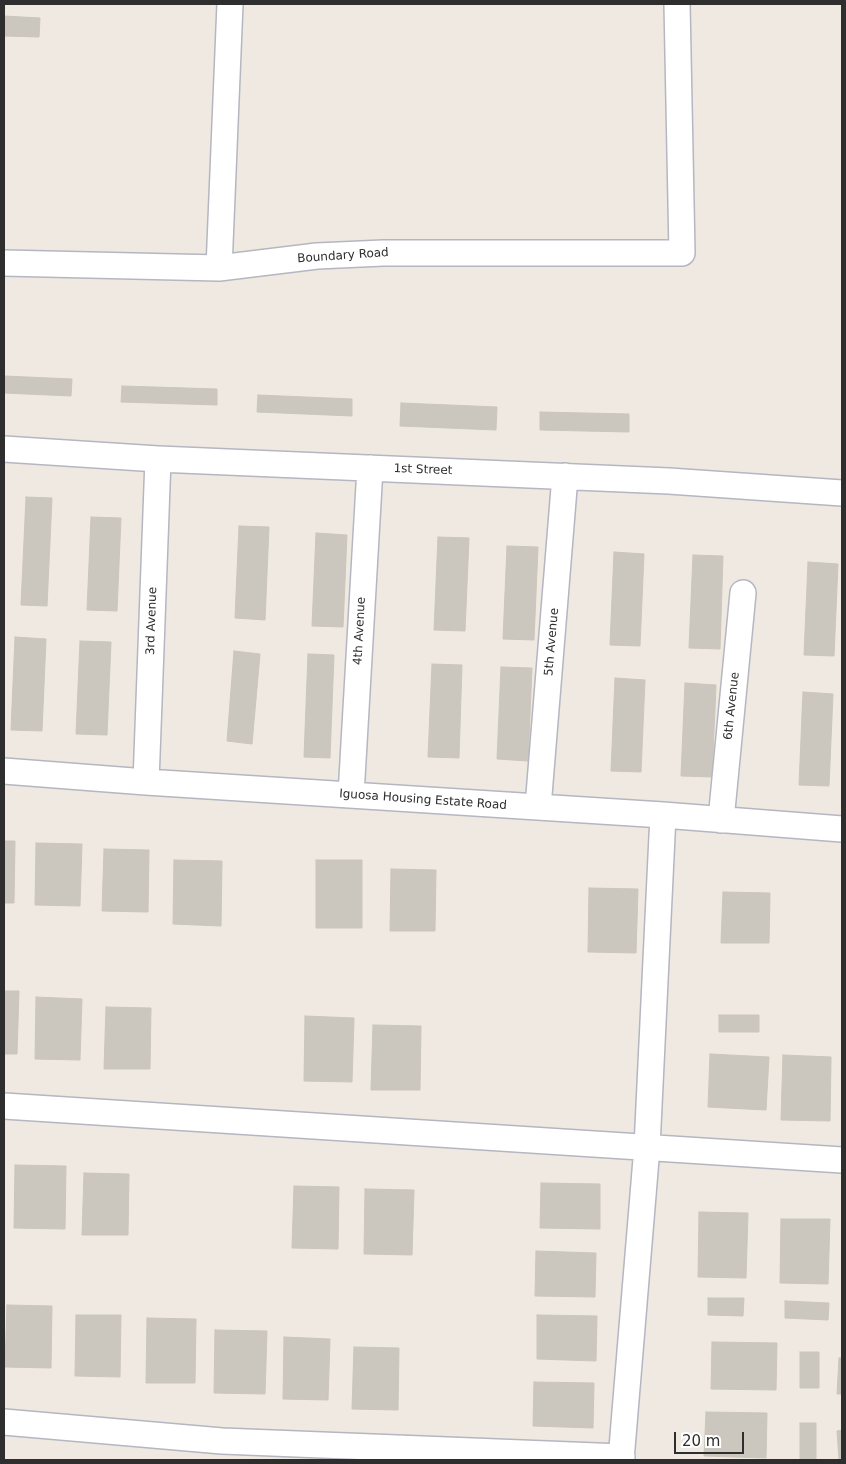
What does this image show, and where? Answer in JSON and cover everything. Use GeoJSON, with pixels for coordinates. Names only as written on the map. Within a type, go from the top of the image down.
{"type":"FeatureCollection","features":[{"type":"Feature","properties":{"kind":"street"},"geometry":{"type":"LineString","coordinates":[[218,268],[230,4]]}},
{"type":"Feature","properties":{"kind":"street","name":"Boundary Road"},"geometry":{"type":"LineString","coordinates":[[4,264],[218,268],[317,256],[383,253],[682,253],[677,4]]}},
{"type":"Feature","properties":{"kind":"street","name":"1st Street"},"geometry":{"type":"LineString","coordinates":[[4,449],[158,459],[669,481],[842,493]]}},
{"type":"Feature","properties":{"kind":"street","name":"3rd Avenue"},"geometry":{"type":"LineString","coordinates":[[146,782],[158,459]]}},
{"type":"Feature","properties":{"kind":"street","name":"4th Avenue"},"geometry":{"type":"LineString","coordinates":[[351,795],[370,468]]}},
{"type":"Feature","properties":{"kind":"street","name":"5th Avenue"},"geometry":{"type":"LineString","coordinates":[[538,807],[565,476]]}},
{"type":"Feature","properties":{"kind":"street","name":"6th Avenue"},"geometry":{"type":"LineString","coordinates":[[721,820],[743,593]]}},
{"type":"Feature","properties":{"kind":"street","name":"Iguosa Housing Estate Road"},"geometry":{"type":"LineString","coordinates":[[4,771],[146,782],[663,815],[842,829]]}},
{"type":"Feature","properties":{"kind":"street"},"geometry":{"type":"LineString","coordinates":[[4,1422],[221,1451],[622,1459],[647,1147],[663,815]]}},
{"type":"Feature","properties":{"kind":"street"},"geometry":{"type":"LineString","coordinates":[[4,1106],[842,1160]]}},
{"type":"Feature","properties":{"kind":"building"},"geometry":{"type":"Polygon","coordinates":[[[4,16],[40,18],[39,37],[4,36],[4,16]]]}},
{"type":"Feature","properties":{"kind":"building"},"geometry":{"type":"Polygon","coordinates":[[[4,376],[72,379],[71,396],[4,393],[4,376]]]}},
{"type":"Feature","properties":{"kind":"building"},"geometry":{"type":"Polygon","coordinates":[[[122,386],[217,389],[217,405],[121,402],[122,386]]]}},
{"type":"Feature","properties":{"kind":"building"},"geometry":{"type":"Polygon","coordinates":[[[258,395],[352,399],[352,416],[257,412],[258,395]]]}},
{"type":"Feature","properties":{"kind":"building"},"geometry":{"type":"Polygon","coordinates":[[[401,403],[497,407],[496,430],[400,426],[401,403]]]}},
{"type":"Feature","properties":{"kind":"building"},"geometry":{"type":"Polygon","coordinates":[[[540,412],[629,414],[629,432],[540,430],[540,412]]]}},
{"type":"Feature","properties":{"kind":"building"},"geometry":{"type":"Polygon","coordinates":[[[26,497],[52,498],[47,606],[21,605],[26,497]]]}},
{"type":"Feature","properties":{"kind":"building"},"geometry":{"type":"Polygon","coordinates":[[[91,517],[121,518],[117,611],[87,610],[91,517]]]}},
{"type":"Feature","properties":{"kind":"building"},"geometry":{"type":"Polygon","coordinates":[[[239,526],[269,527],[265,620],[235,618],[239,526]]]}},
{"type":"Feature","properties":{"kind":"building"},"geometry":{"type":"Polygon","coordinates":[[[316,533],[347,535],[343,627],[312,626],[316,533]]]}},
{"type":"Feature","properties":{"kind":"building"},"geometry":{"type":"Polygon","coordinates":[[[438,537],[469,538],[465,631],[434,630],[438,537]]]}},
{"type":"Feature","properties":{"kind":"building"},"geometry":{"type":"Polygon","coordinates":[[[507,546],[538,547],[534,640],[503,639],[507,546]]]}},
{"type":"Feature","properties":{"kind":"building"},"geometry":{"type":"Polygon","coordinates":[[[614,552],[644,554],[640,646],[610,645],[614,552]]]}},
{"type":"Feature","properties":{"kind":"building"},"geometry":{"type":"Polygon","coordinates":[[[693,555],[723,556],[720,649],[689,648],[693,555]]]}},
{"type":"Feature","properties":{"kind":"building"},"geometry":{"type":"Polygon","coordinates":[[[808,562],[838,564],[834,656],[804,655],[808,562]]]}},
{"type":"Feature","properties":{"kind":"building"},"geometry":{"type":"Polygon","coordinates":[[[15,637],[46,639],[42,731],[11,730],[15,637]]]}},
{"type":"Feature","properties":{"kind":"building"},"geometry":{"type":"Polygon","coordinates":[[[80,641],[111,642],[107,735],[76,734],[80,641]]]}},
{"type":"Feature","properties":{"kind":"building"},"geometry":{"type":"Polygon","coordinates":[[[234,651],[260,654],[252,744],[227,741],[234,651]]]}},
{"type":"Feature","properties":{"kind":"building"},"geometry":{"type":"Polygon","coordinates":[[[308,654],[334,655],[330,758],[304,757],[308,654]]]}},
{"type":"Feature","properties":{"kind":"building"},"geometry":{"type":"Polygon","coordinates":[[[432,664],[462,665],[459,758],[428,757],[432,664]]]}},
{"type":"Feature","properties":{"kind":"building"},"geometry":{"type":"Polygon","coordinates":[[[501,667],[532,668],[528,761],[497,759],[501,667]]]}},
{"type":"Feature","properties":{"kind":"building"},"geometry":{"type":"Polygon","coordinates":[[[615,678],[645,680],[641,772],[611,771],[615,678]]]}},
{"type":"Feature","properties":{"kind":"building"},"geometry":{"type":"Polygon","coordinates":[[[685,683],[716,685],[712,777],[681,776],[685,683]]]}},
{"type":"Feature","properties":{"kind":"building"},"geometry":{"type":"Polygon","coordinates":[[[803,692],[833,694],[829,786],[799,785],[803,692]]]}},
{"type":"Feature","properties":{"kind":"building"},"geometry":{"type":"Polygon","coordinates":[[[4,841],[15,841],[14,903],[4,903],[4,841]]]}},
{"type":"Feature","properties":{"kind":"building"},"geometry":{"type":"Polygon","coordinates":[[[36,843],[82,844],[80,906],[35,905],[36,843]]]}},
{"type":"Feature","properties":{"kind":"building"},"geometry":{"type":"Polygon","coordinates":[[[104,849],[149,850],[148,912],[102,911],[104,849]]]}},
{"type":"Feature","properties":{"kind":"building"},"geometry":{"type":"Polygon","coordinates":[[[174,860],[222,861],[221,926],[173,924],[174,860]]]}},
{"type":"Feature","properties":{"kind":"building"},"geometry":{"type":"Polygon","coordinates":[[[316,860],[362,860],[362,928],[316,928],[316,860]]]}},
{"type":"Feature","properties":{"kind":"building"},"geometry":{"type":"Polygon","coordinates":[[[391,869],[436,870],[435,931],[390,931],[391,869]]]}},
{"type":"Feature","properties":{"kind":"building"},"geometry":{"type":"Polygon","coordinates":[[[589,888],[638,889],[636,953],[588,952],[589,888]]]}},
{"type":"Feature","properties":{"kind":"building"},"geometry":{"type":"Polygon","coordinates":[[[723,892],[770,893],[769,943],[721,943],[723,892]]]}},
{"type":"Feature","properties":{"kind":"building"},"geometry":{"type":"Polygon","coordinates":[[[4,991],[19,991],[17,1054],[4,1054],[4,991]]]}},
{"type":"Feature","properties":{"kind":"building"},"geometry":{"type":"Polygon","coordinates":[[[36,997],[82,999],[80,1060],[35,1059],[36,997]]]}},
{"type":"Feature","properties":{"kind":"building"},"geometry":{"type":"Polygon","coordinates":[[[106,1007],[151,1008],[150,1069],[104,1069],[106,1007]]]}},
{"type":"Feature","properties":{"kind":"building"},"geometry":{"type":"Polygon","coordinates":[[[719,1015],[759,1015],[759,1032],[719,1032],[719,1015]]]}},
{"type":"Feature","properties":{"kind":"building"},"geometry":{"type":"Polygon","coordinates":[[[305,1016],[354,1018],[352,1082],[304,1081],[305,1016]]]}},
{"type":"Feature","properties":{"kind":"building"},"geometry":{"type":"Polygon","coordinates":[[[373,1025],[421,1026],[420,1090],[371,1090],[373,1025]]]}},
{"type":"Feature","properties":{"kind":"building"},"geometry":{"type":"Polygon","coordinates":[[[710,1054],[769,1057],[766,1110],[708,1107],[710,1054]]]}},
{"type":"Feature","properties":{"kind":"building"},"geometry":{"type":"Polygon","coordinates":[[[783,1055],[831,1057],[830,1121],[781,1120],[783,1055]]]}},
{"type":"Feature","properties":{"kind":"building"},"geometry":{"type":"Polygon","coordinates":[[[15,1165],[66,1166],[65,1229],[14,1228],[15,1165]]]}},
{"type":"Feature","properties":{"kind":"building"},"geometry":{"type":"Polygon","coordinates":[[[84,1173],[129,1174],[128,1235],[82,1235],[84,1173]]]}},
{"type":"Feature","properties":{"kind":"building"},"geometry":{"type":"Polygon","coordinates":[[[541,1183],[600,1184],[600,1229],[540,1228],[541,1183]]]}},
{"type":"Feature","properties":{"kind":"building"},"geometry":{"type":"Polygon","coordinates":[[[294,1186],[339,1187],[338,1249],[292,1248],[294,1186]]]}},
{"type":"Feature","properties":{"kind":"building"},"geometry":{"type":"Polygon","coordinates":[[[365,1189],[414,1190],[412,1255],[364,1254],[365,1189]]]}},
{"type":"Feature","properties":{"kind":"building"},"geometry":{"type":"Polygon","coordinates":[[[699,1212],[748,1213],[746,1278],[698,1277],[699,1212]]]}},
{"type":"Feature","properties":{"kind":"building"},"geometry":{"type":"Polygon","coordinates":[[[781,1219],[830,1219],[828,1284],[780,1283],[781,1219]]]}},
{"type":"Feature","properties":{"kind":"building"},"geometry":{"type":"Polygon","coordinates":[[[536,1251],[596,1253],[595,1297],[535,1296],[536,1251]]]}},
{"type":"Feature","properties":{"kind":"building"},"geometry":{"type":"Polygon","coordinates":[[[708,1298],[744,1298],[743,1316],[708,1315],[708,1298]]]}},
{"type":"Feature","properties":{"kind":"building"},"geometry":{"type":"Polygon","coordinates":[[[785,1301],[829,1303],[828,1320],[785,1318],[785,1301]]]}},
{"type":"Feature","properties":{"kind":"building"},"geometry":{"type":"Polygon","coordinates":[[[7,1305],[52,1306],[51,1368],[5,1367],[7,1305]]]}},
{"type":"Feature","properties":{"kind":"building"},"geometry":{"type":"Polygon","coordinates":[[[76,1315],[121,1315],[120,1377],[75,1376],[76,1315]]]}},
{"type":"Feature","properties":{"kind":"building"},"geometry":{"type":"Polygon","coordinates":[[[537,1315],[597,1316],[596,1361],[537,1359],[537,1315]]]}},
{"type":"Feature","properties":{"kind":"building"},"geometry":{"type":"Polygon","coordinates":[[[147,1318],[196,1319],[195,1383],[146,1383],[147,1318]]]}},
{"type":"Feature","properties":{"kind":"building"},"geometry":{"type":"Polygon","coordinates":[[[215,1330],[267,1331],[265,1394],[214,1393],[215,1330]]]}},
{"type":"Feature","properties":{"kind":"building"},"geometry":{"type":"Polygon","coordinates":[[[284,1337],[330,1339],[328,1400],[283,1399],[284,1337]]]}},
{"type":"Feature","properties":{"kind":"building"},"geometry":{"type":"Polygon","coordinates":[[[712,1342],[777,1343],[776,1390],[711,1389],[712,1342]]]}},
{"type":"Feature","properties":{"kind":"building"},"geometry":{"type":"Polygon","coordinates":[[[354,1347],[399,1348],[398,1410],[352,1409],[354,1347]]]}},
{"type":"Feature","properties":{"kind":"building"},"geometry":{"type":"Polygon","coordinates":[[[800,1352],[819,1352],[819,1388],[800,1388],[800,1352]]]}},
{"type":"Feature","properties":{"kind":"building"},"geometry":{"type":"Polygon","coordinates":[[[839,1358],[842,1358],[842,1394],[837,1394],[839,1358]]]}},
{"type":"Feature","properties":{"kind":"building"},"geometry":{"type":"Polygon","coordinates":[[[534,1382],[594,1383],[593,1428],[533,1426],[534,1382]]]}},
{"type":"Feature","properties":{"kind":"building"},"geometry":{"type":"Polygon","coordinates":[[[706,1412],[767,1413],[766,1458],[704,1456],[706,1412]]]}},
{"type":"Feature","properties":{"kind":"building"},"geometry":{"type":"Polygon","coordinates":[[[800,1423],[816,1423],[816,1460],[800,1460],[800,1423]]]}},
{"type":"Feature","properties":{"kind":"building"},"geometry":{"type":"Polygon","coordinates":[[[842,1430],[842,1460],[839,1460],[837,1431],[842,1430]]]}}]}
